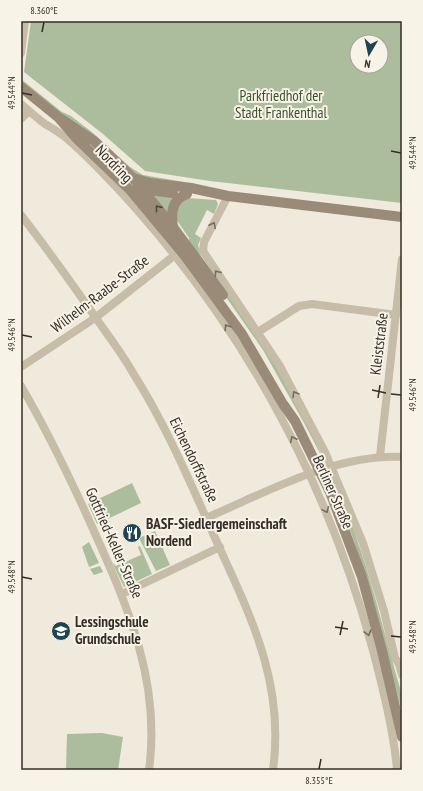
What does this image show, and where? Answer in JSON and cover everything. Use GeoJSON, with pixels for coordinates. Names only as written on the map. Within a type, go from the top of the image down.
{"type":"FeatureCollection","features":[{"type":"Feature","properties":{"kind":"main road","name":"Nordring"},"geometry":{"type":"LineString","coordinates":[[21,87],[58,117],[77,139],[129,181],[142,189],[187,245]]}},
{"type":"Feature","properties":{"kind":"main road","name":"Nordring"},"geometry":{"type":"LineString","coordinates":[[129,181],[180,255]]}},
{"type":"Feature","properties":{"kind":"main road","name":"Nordring"},"geometry":{"type":"LineString","coordinates":[[129,181],[191,188],[228,196],[402,217]]}},
{"type":"Feature","properties":{"kind":"main road","name":"Nordring"},"geometry":{"type":"LineString","coordinates":[[142,189],[187,194],[216,194]]}},
{"type":"Feature","properties":{"kind":"main road"},"geometry":{"type":"LineString","coordinates":[[173,227],[172,208],[176,200],[187,194]]}},
{"type":"Feature","properties":{"kind":"main road","name":"Berliner Straße"},"geometry":{"type":"LineString","coordinates":[[187,245],[226,299],[262,354],[289,401],[296,421],[320,470],[362,577],[402,734],[402,745]]}},
{"type":"Feature","properties":{"kind":"main road","name":"Berliner Straße"},"geometry":{"type":"LineString","coordinates":[[180,255],[242,334],[283,404],[296,421]]}},
{"type":"Feature","properties":{"kind":"street"},"geometry":{"type":"LineString","coordinates":[[21,53],[25,21]]}},
{"type":"Feature","properties":{"kind":"street","name":"Nordring"},"geometry":{"type":"LineString","coordinates":[[21,104],[64,136],[99,169],[150,225],[180,255]]}},
{"type":"Feature","properties":{"kind":"street"},"geometry":{"type":"LineString","coordinates":[[21,119],[29,111]]}},
{"type":"Feature","properties":{"kind":"street","name":"Berliner Straße"},"geometry":{"type":"LineString","coordinates":[[228,196],[204,242],[204,255],[258,332],[300,402],[331,466],[363,543],[384,611],[395,658],[399,664],[402,675]]}},
{"type":"Feature","properties":{"kind":"street","name":"Eichendorffstraße"},"geometry":{"type":"LineString","coordinates":[[21,215],[49,251],[133,373],[173,444],[220,547],[251,616],[264,653],[273,696],[276,730],[273,770]]}},
{"type":"Feature","properties":{"kind":"street","name":"Wilhelm-Raabe-Straße"},"geometry":{"type":"LineString","coordinates":[[21,367],[96,318],[180,255]]}},
{"type":"Feature","properties":{"kind":"street","name":"Berliner Straße"},"geometry":{"type":"LineString","coordinates":[[180,255],[258,375],[275,405],[310,474],[331,522],[350,572],[381,681],[397,770]]}},
{"type":"Feature","properties":{"kind":"street","name":"Kleiststraße"},"geometry":{"type":"LineString","coordinates":[[380,456],[402,259]]}},
{"type":"Feature","properties":{"kind":"street"},"geometry":{"type":"LineString","coordinates":[[258,332],[299,306],[308,304],[396,315]]}},
{"type":"Feature","properties":{"kind":"street","name":"Gottfried-Keller-Straße"},"geometry":{"type":"LineString","coordinates":[[21,386],[63,464],[122,594],[135,630],[146,673],[151,716],[151,750],[149,770]]}},
{"type":"Feature","properties":{"kind":"street"},"geometry":{"type":"LineString","coordinates":[[206,518],[331,466],[354,460],[380,456],[402,457]]}},
{"type":"Feature","properties":{"kind":"street"},"geometry":{"type":"LineString","coordinates":[[122,594],[220,547]]}},
{"type":"Feature","properties":{"kind":"green space","name":"Parkfriedhof der Stadt Frankenthal"},"geometry":{"type":"Polygon","coordinates":[[[31,21],[402,21],[402,203],[210,181],[145,171],[103,134],[24,72],[31,21]]]}},
{"type":"Feature","properties":{"kind":"green space"},"geometry":{"type":"Polygon","coordinates":[[[21,79],[62,112],[71,116],[93,133],[130,167],[143,175],[196,184],[195,188],[137,177],[33,92],[21,81],[21,79]]]}},
{"type":"Feature","properties":{"kind":"green space"},"geometry":{"type":"Polygon","coordinates":[[[152,193],[176,196],[169,218],[152,193]]]}},
{"type":"Feature","properties":{"kind":"green space"},"geometry":{"type":"Polygon","coordinates":[[[187,198],[216,200],[218,204],[214,214],[207,210],[195,234],[201,238],[198,245],[201,256],[246,319],[276,366],[314,437],[323,459],[263,350],[189,244],[189,238],[176,219],[176,208],[187,198]]]}},
{"type":"Feature","properties":{"kind":"green space"},"geometry":{"type":"Polygon","coordinates":[[[330,474],[353,528],[371,583],[402,695],[402,712],[368,584],[330,474]]]}},
{"type":"Feature","properties":{"kind":"green space"},"geometry":{"type":"Polygon","coordinates":[[[132,483],[141,503],[97,524],[88,504],[132,483]]]}},
{"type":"Feature","properties":{"kind":"green space"},"geometry":{"type":"Polygon","coordinates":[[[155,531],[170,565],[156,571],[139,538],[155,531]]]}},
{"type":"Feature","properties":{"kind":"green space"},"geometry":{"type":"Polygon","coordinates":[[[89,542],[99,563],[89,567],[82,547],[89,542]]]}},
{"type":"Feature","properties":{"kind":"green space"},"geometry":{"type":"Polygon","coordinates":[[[140,546],[152,574],[124,587],[112,562],[116,566],[141,555],[138,547],[140,546]]]}},
{"type":"Feature","properties":{"kind":"green space"},"geometry":{"type":"Polygon","coordinates":[[[100,566],[103,572],[94,575],[90,569],[100,566]]]}},
{"type":"Feature","properties":{"kind":"green space"},"geometry":{"type":"Polygon","coordinates":[[[102,733],[123,737],[118,770],[66,770],[67,734],[102,733]]]}},
{"type":"Feature","properties":{"kind":"place","name":"BASF-Siedlergemeinschaft Nordend"},"geometry":{"type":"Point","coordinates":[132,533]}},
{"type":"Feature","properties":{"kind":"place","name":"Lessingschule Grundschule"},"geometry":{"type":"Point","coordinates":[61,631]}}]}
